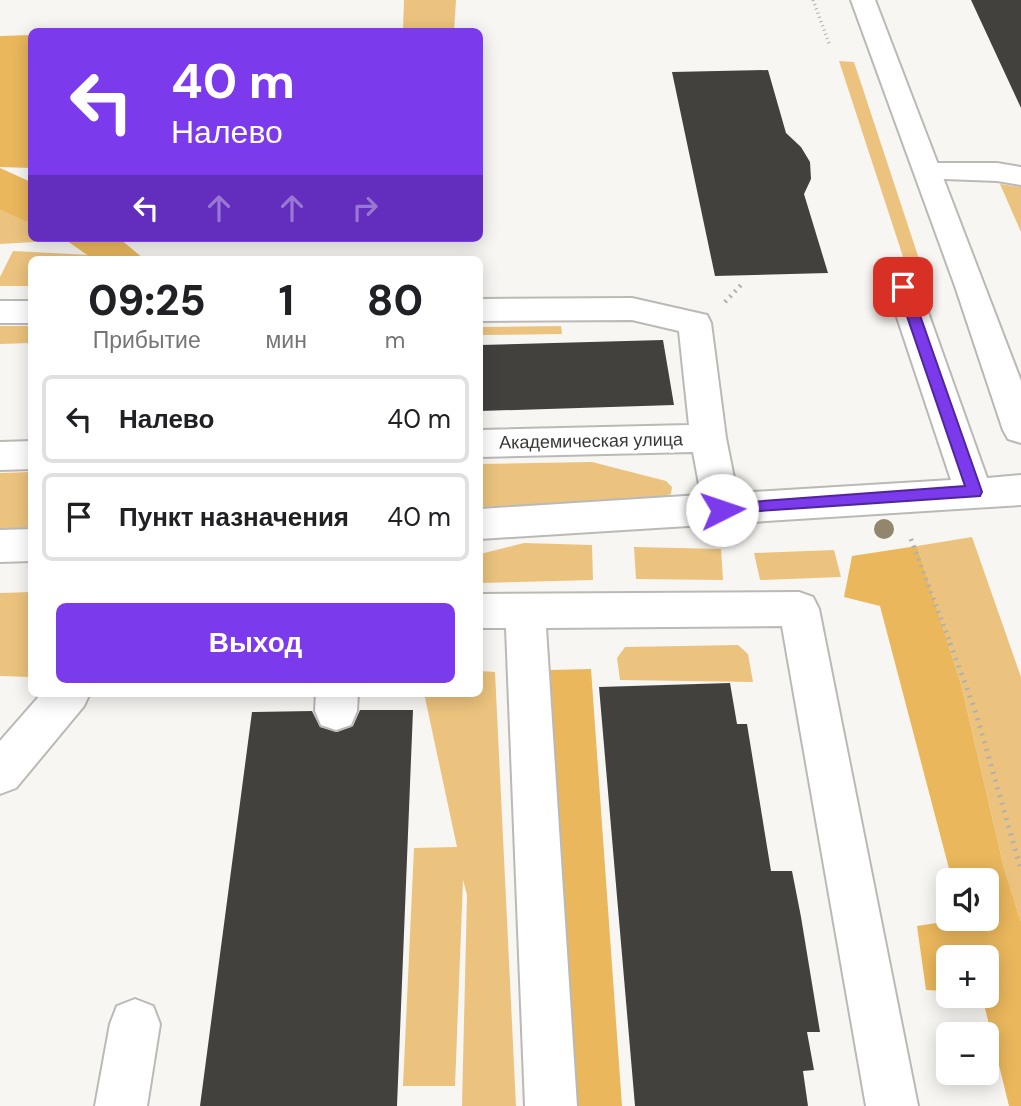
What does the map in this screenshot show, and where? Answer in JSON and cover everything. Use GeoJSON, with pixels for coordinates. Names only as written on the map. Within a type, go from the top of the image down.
{"type":"FeatureCollection","features":[{"type":"Feature","properties":{"kind":"street"},"geometry":{"type":"LineString","coordinates":[[863,0],[929,172],[1020,427]]}},
{"type":"Feature","properties":{"kind":"street"},"geometry":{"type":"LineString","coordinates":[[929,172],[997,172],[1021,176]]}},
{"type":"Feature","properties":{"kind":"street"},"geometry":{"type":"LineString","coordinates":[[903,287],[975,492]]}},
{"type":"Feature","properties":{"kind":"street"},"geometry":{"type":"LineString","coordinates":[[483,310],[632,309],[695,323],[708,439]]}},
{"type":"Feature","properties":{"kind":"street"},"geometry":{"type":"LineString","coordinates":[[0,312],[28,312]]}},
{"type":"Feature","properties":{"kind":"street","name":"Академическая улица"},"geometry":{"type":"LineString","coordinates":[[483,444],[708,439],[722,510]]}},
{"type":"Feature","properties":{"kind":"street"},"geometry":{"type":"LineString","coordinates":[[0,456],[28,455]]}},
{"type":"Feature","properties":{"kind":"street"},"geometry":{"type":"LineString","coordinates":[[483,524],[1021,490]]}},
{"type":"Feature","properties":{"kind":"street"},"geometry":{"type":"LineString","coordinates":[[0,546],[28,545]]}},
{"type":"Feature","properties":{"kind":"street"},"geometry":{"type":"LineString","coordinates":[[483,611],[799,609],[891,1106]]}},
{"type":"Feature","properties":{"kind":"street"},"geometry":{"type":"LineString","coordinates":[[525,611],[551,1106]]}},
{"type":"Feature","properties":{"kind":"street"},"geometry":{"type":"LineString","coordinates":[[0,773],[66,697]]}},
{"type":"Feature","properties":{"kind":"street"},"geometry":{"type":"LineString","coordinates":[[121,1106],[135,1024]]}},
{"type":"Feature","properties":{"kind":"path"},"geometry":{"type":"LineString","coordinates":[[813,0],[830,47]]}},
{"type":"Feature","properties":{"kind":"path"},"geometry":{"type":"LineString","coordinates":[[896,497],[976,713],[1021,870]]}},
{"type":"Feature","properties":{"kind":"shaded area"},"geometry":{"type":"Polygon","coordinates":[[[404,0],[456,0],[454,28],[403,28],[404,0]]]}},
{"type":"Feature","properties":{"kind":"shaded area"},"geometry":{"type":"Polygon","coordinates":[[[28,35],[28,168],[0,167],[0,36],[28,35]]]}},
{"type":"Feature","properties":{"kind":"shaded area"},"geometry":{"type":"Polygon","coordinates":[[[839,61],[854,62],[923,271],[908,272],[839,61]]]}},
{"type":"Feature","properties":{"kind":"shaded area"},"geometry":{"type":"Polygon","coordinates":[[[0,168],[28,181],[28,223],[0,210],[0,168]]]}},
{"type":"Feature","properties":{"kind":"shaded area"},"geometry":{"type":"Polygon","coordinates":[[[1000,184],[1021,187],[1021,232],[1000,184]]]}},
{"type":"Feature","properties":{"kind":"shaded area"},"geometry":{"type":"Polygon","coordinates":[[[0,210],[28,223],[28,242],[34,242],[0,244],[0,210]]]}},
{"type":"Feature","properties":{"kind":"shaded area"},"geometry":{"type":"Polygon","coordinates":[[[69,242],[124,242],[140,256],[89,256],[69,242]]]}},
{"type":"Feature","properties":{"kind":"shaded area"},"geometry":{"type":"Polygon","coordinates":[[[13,251],[110,256],[28,256],[28,286],[0,286],[0,277],[13,251]]]}},
{"type":"Feature","properties":{"kind":"shaded area"},"geometry":{"type":"Polygon","coordinates":[[[0,326],[28,326],[28,343],[0,344],[0,326]]]}},
{"type":"Feature","properties":{"kind":"shaded area"},"geometry":{"type":"Polygon","coordinates":[[[561,326],[562,334],[483,335],[483,327],[561,326]]]}},
{"type":"Feature","properties":{"kind":"shaded area"},"geometry":{"type":"Polygon","coordinates":[[[592,462],[666,481],[672,487],[671,494],[658,499],[483,507],[483,464],[592,462]]]}},
{"type":"Feature","properties":{"kind":"shaded area"},"geometry":{"type":"Polygon","coordinates":[[[28,472],[28,527],[0,529],[0,473],[28,472]]]}},
{"type":"Feature","properties":{"kind":"shaded area"},"geometry":{"type":"Polygon","coordinates":[[[972,537],[1021,677],[1021,922],[1004,868],[961,684],[917,546],[972,537]]]}},
{"type":"Feature","properties":{"kind":"shaded area"},"geometry":{"type":"Polygon","coordinates":[[[524,543],[592,545],[593,580],[483,583],[483,553],[524,543]]]}},
{"type":"Feature","properties":{"kind":"shaded area"},"geometry":{"type":"Polygon","coordinates":[[[917,546],[961,684],[1004,868],[1021,922],[1021,1106],[1009,1106],[999,1065],[999,1022],[988,1022],[985,1008],[999,1008],[999,945],[936,945],[936,990],[926,990],[917,926],[936,923],[936,931],[999,931],[999,868],[949,868],[880,606],[844,597],[852,556],[917,546]]]}},
{"type":"Feature","properties":{"kind":"shaded area"},"geometry":{"type":"Polygon","coordinates":[[[634,547],[721,549],[723,580],[636,579],[634,547]]]}},
{"type":"Feature","properties":{"kind":"shaded area"},"geometry":{"type":"Polygon","coordinates":[[[834,550],[841,577],[760,580],[754,553],[834,550]]]}},
{"type":"Feature","properties":{"kind":"shaded area"},"geometry":{"type":"Polygon","coordinates":[[[28,592],[28,677],[0,676],[0,593],[28,592]]]}},
{"type":"Feature","properties":{"kind":"shaded area"},"geometry":{"type":"Polygon","coordinates":[[[738,645],[748,654],[753,682],[620,680],[617,658],[625,647],[738,645]]]}},
{"type":"Feature","properties":{"kind":"shaded area"},"geometry":{"type":"Polygon","coordinates":[[[591,669],[622,1106],[563,1106],[545,712],[550,670],[591,669]]]}},
{"type":"Feature","properties":{"kind":"shaded area"},"geometry":{"type":"Polygon","coordinates":[[[483,671],[495,672],[516,1106],[462,1106],[467,895],[463,880],[455,1086],[403,1086],[414,848],[457,847],[425,697],[483,697],[483,671]]]}},
{"type":"Feature","properties":{"kind":"building"},"geometry":{"type":"Polygon","coordinates":[[[971,0],[1021,0],[1021,108],[971,0]]]}},
{"type":"Feature","properties":{"kind":"building"},"geometry":{"type":"Polygon","coordinates":[[[768,70],[786,133],[801,147],[810,162],[811,179],[804,194],[828,273],[715,276],[672,72],[768,70]]]}},
{"type":"Feature","properties":{"kind":"building"},"geometry":{"type":"Polygon","coordinates":[[[663,340],[674,405],[483,411],[483,345],[663,340]]]}},
{"type":"Feature","properties":{"kind":"building"},"geometry":{"type":"Polygon","coordinates":[[[730,683],[737,724],[747,724],[771,871],[792,871],[801,917],[820,1032],[807,1032],[814,1070],[803,1071],[808,1106],[635,1106],[599,687],[730,683]]]}},
{"type":"Feature","properties":{"kind":"building"},"geometry":{"type":"Polygon","coordinates":[[[360,710],[413,710],[397,1106],[200,1106],[252,712],[312,711],[320,727],[337,732],[353,726],[360,710]]]}},
{"type":"Feature","properties":{"kind":"route"},"geometry":{"type":"LineString","coordinates":[[722,510],[975,492],[903,287]]}}]}
